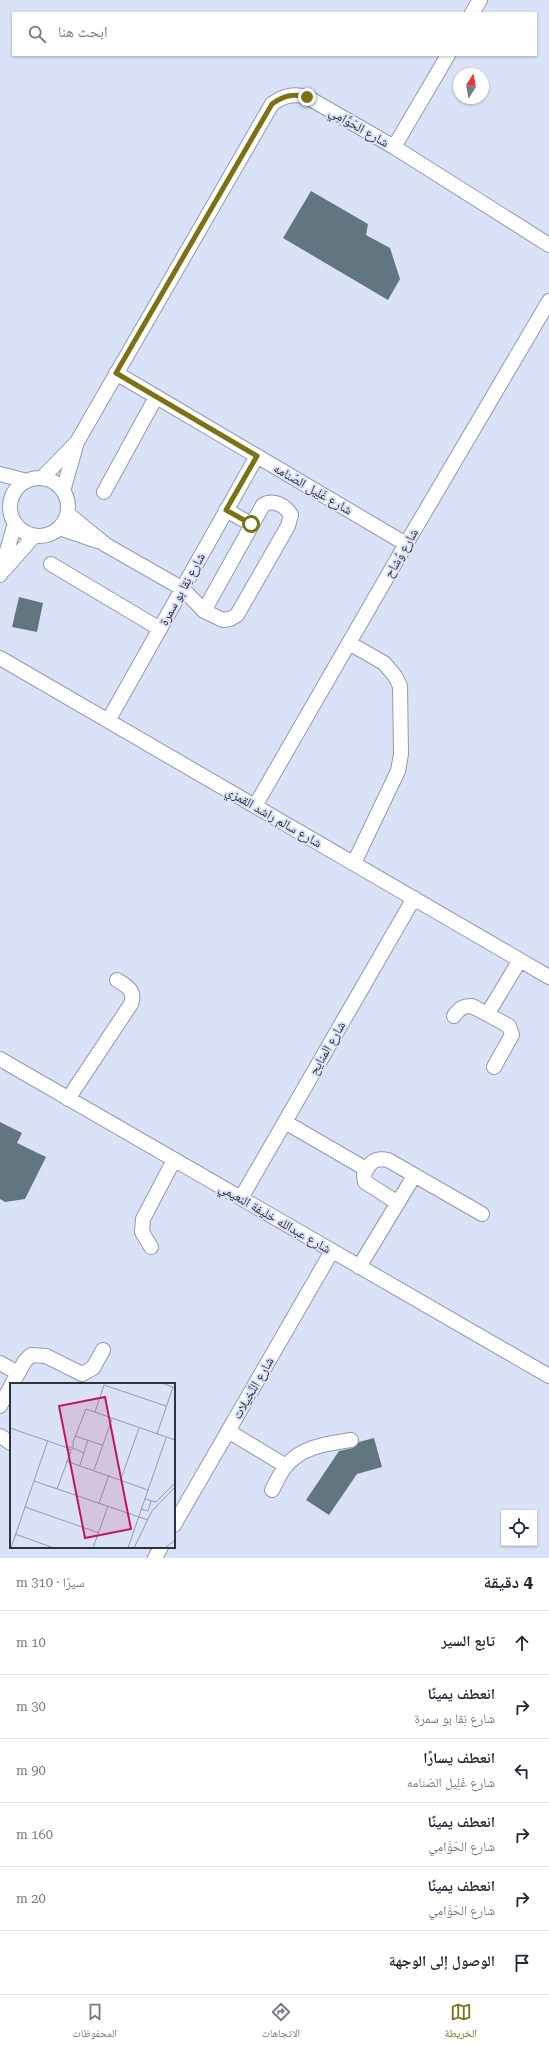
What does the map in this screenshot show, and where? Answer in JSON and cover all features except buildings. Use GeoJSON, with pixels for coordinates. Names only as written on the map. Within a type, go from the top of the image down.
{"type":"FeatureCollection","features":[{"type":"Feature","properties":{"kind":"street"},"geometry":{"type":"LineString","coordinates":[[473,12],[480,0]]}},
{"type":"Feature","properties":{"kind":"street"},"geometry":{"type":"LineString","coordinates":[[394,147],[447,56]]}},
{"type":"Feature","properties":{"kind":"street","name":"شارع الحَوَّامِي"},"geometry":{"type":"LineString","coordinates":[[63,491],[77,442],[272,104],[278,99],[291,95],[307,97],[394,147],[549,245]]}},
{"type":"Feature","properties":{"kind":"street","name":"شارع وُشاح"},"geometry":{"type":"LineString","coordinates":[[255,806],[406,544],[549,301]]}},
{"type":"Feature","properties":{"kind":"street","name":"شارع غَلِيل الصّنامه"},"geometry":{"type":"LineString","coordinates":[[116,373],[406,544]]}},
{"type":"Feature","properties":{"kind":"street"},"geometry":{"type":"LineString","coordinates":[[104,492],[156,397]]}},
{"type":"Feature","properties":{"kind":"street","name":"شارع الحَوَّامِي"},"geometry":{"type":"LineString","coordinates":[[42,478],[77,442]]}},
{"type":"Feature","properties":{"kind":"street","name":"شارع نِقا بو سمرة"},"geometry":{"type":"LineString","coordinates":[[108,721],[257,456]]}},
{"type":"Feature","properties":{"kind":"street"},"geometry":{"type":"LineString","coordinates":[[0,474],[27,481]]}},
{"type":"Feature","properties":{"kind":"street"},"geometry":{"type":"LineString","coordinates":[[42,478],[58,484],[68,502],[68,514],[60,528],[48,535],[34,536],[24,532],[15,524],[12,517],[11,502],[19,486],[27,481],[42,478]]}},
{"type":"Feature","properties":{"kind":"street"},"geometry":{"type":"LineString","coordinates":[[0,492],[11,502]]}},
{"type":"Feature","properties":{"kind":"street"},"geometry":{"type":"LineString","coordinates":[[60,528],[106,545],[183,589],[204,611],[223,620],[230,619],[237,615],[288,526],[290,515],[288,509],[274,502],[268,502],[259,510],[204,611]]}},
{"type":"Feature","properties":{"kind":"street"},"geometry":{"type":"LineString","coordinates":[[226,510],[251,524]]}},
{"type":"Feature","properties":{"kind":"street"},"geometry":{"type":"LineString","coordinates":[[68,514],[106,545]]}},
{"type":"Feature","properties":{"kind":"street"},"geometry":{"type":"LineString","coordinates":[[0,575],[15,524]]}},
{"type":"Feature","properties":{"kind":"street"},"geometry":{"type":"LineString","coordinates":[[0,575],[34,536]]}},
{"type":"Feature","properties":{"kind":"street"},"geometry":{"type":"LineString","coordinates":[[51,564],[160,629]]}},
{"type":"Feature","properties":{"kind":"street"},"geometry":{"type":"LineString","coordinates":[[349,643],[384,663],[395,676],[400,686],[401,754],[398,771],[354,864]]}},
{"type":"Feature","properties":{"kind":"street","name":"شارع سالم راشد القمزي"},"geometry":{"type":"LineString","coordinates":[[0,658],[520,960],[548,972]]}},
{"type":"Feature","properties":{"kind":"street","name":"شارع المنايح"},"geometry":{"type":"LineString","coordinates":[[241,1198],[414,898]]}},
{"type":"Feature","properties":{"kind":"street"},"geometry":{"type":"LineString","coordinates":[[488,1013],[520,960]]}},
{"type":"Feature","properties":{"kind":"street"},"geometry":{"type":"LineString","coordinates":[[68,1099],[131,1004],[133,998],[132,992],[129,988],[117,980]]}},
{"type":"Feature","properties":{"kind":"street"},"geometry":{"type":"LineString","coordinates":[[454,1016],[460,1008],[472,1006],[488,1013],[509,1026],[512,1035],[494,1067]]}},
{"type":"Feature","properties":{"kind":"street","name":"شارع عبدالله خليفة النعيمي"},"geometry":{"type":"LineString","coordinates":[[0,1059],[549,1376]]}},
{"type":"Feature","properties":{"kind":"street"},"geometry":{"type":"LineString","coordinates":[[285,1122],[366,1169]]}},
{"type":"Feature","properties":{"kind":"street"},"geometry":{"type":"LineString","coordinates":[[398,1203],[365,1182],[364,1175],[366,1169],[373,1161],[380,1158],[388,1160],[482,1214]]}},
{"type":"Feature","properties":{"kind":"street"},"geometry":{"type":"LineString","coordinates":[[151,1247],[142,1232],[143,1219],[174,1160]]}},
{"type":"Feature","properties":{"kind":"street"},"geometry":{"type":"LineString","coordinates":[[359,1267],[414,1176]]}},
{"type":"Feature","properties":{"kind":"street","name":"شارع النِّخِيلات"},"geometry":{"type":"LineString","coordinates":[[175,1523],[332,1251]]}},
{"type":"Feature","properties":{"kind":"street"},"geometry":{"type":"LineString","coordinates":[[0,1363],[14,1381],[31,1355],[38,1354],[46,1356],[77,1373],[82,1374],[93,1368],[103,1350]]}},
{"type":"Feature","properties":{"kind":"street"},"geometry":{"type":"LineString","coordinates":[[0,1406],[10,1388]]}},
{"type":"Feature","properties":{"kind":"street"},"geometry":{"type":"LineString","coordinates":[[228,1431],[286,1466]]}},
{"type":"Feature","properties":{"kind":"street"},"geometry":{"type":"LineString","coordinates":[[0,1436],[10,1442]]}},
{"type":"Feature","properties":{"kind":"street"},"geometry":{"type":"LineString","coordinates":[[272,1490],[286,1466],[301,1453],[310,1448],[350,1440]]}},
{"type":"Feature","properties":{"kind":"street"},"geometry":{"type":"LineString","coordinates":[[155,1558],[160,1548]]}},
{"type":"Feature","properties":{"kind":"route"},"geometry":{"type":"LineString","coordinates":[[251,524],[226,510],[257,456],[116,373],[272,104],[284,96],[300,95],[307,97]]}}]}
